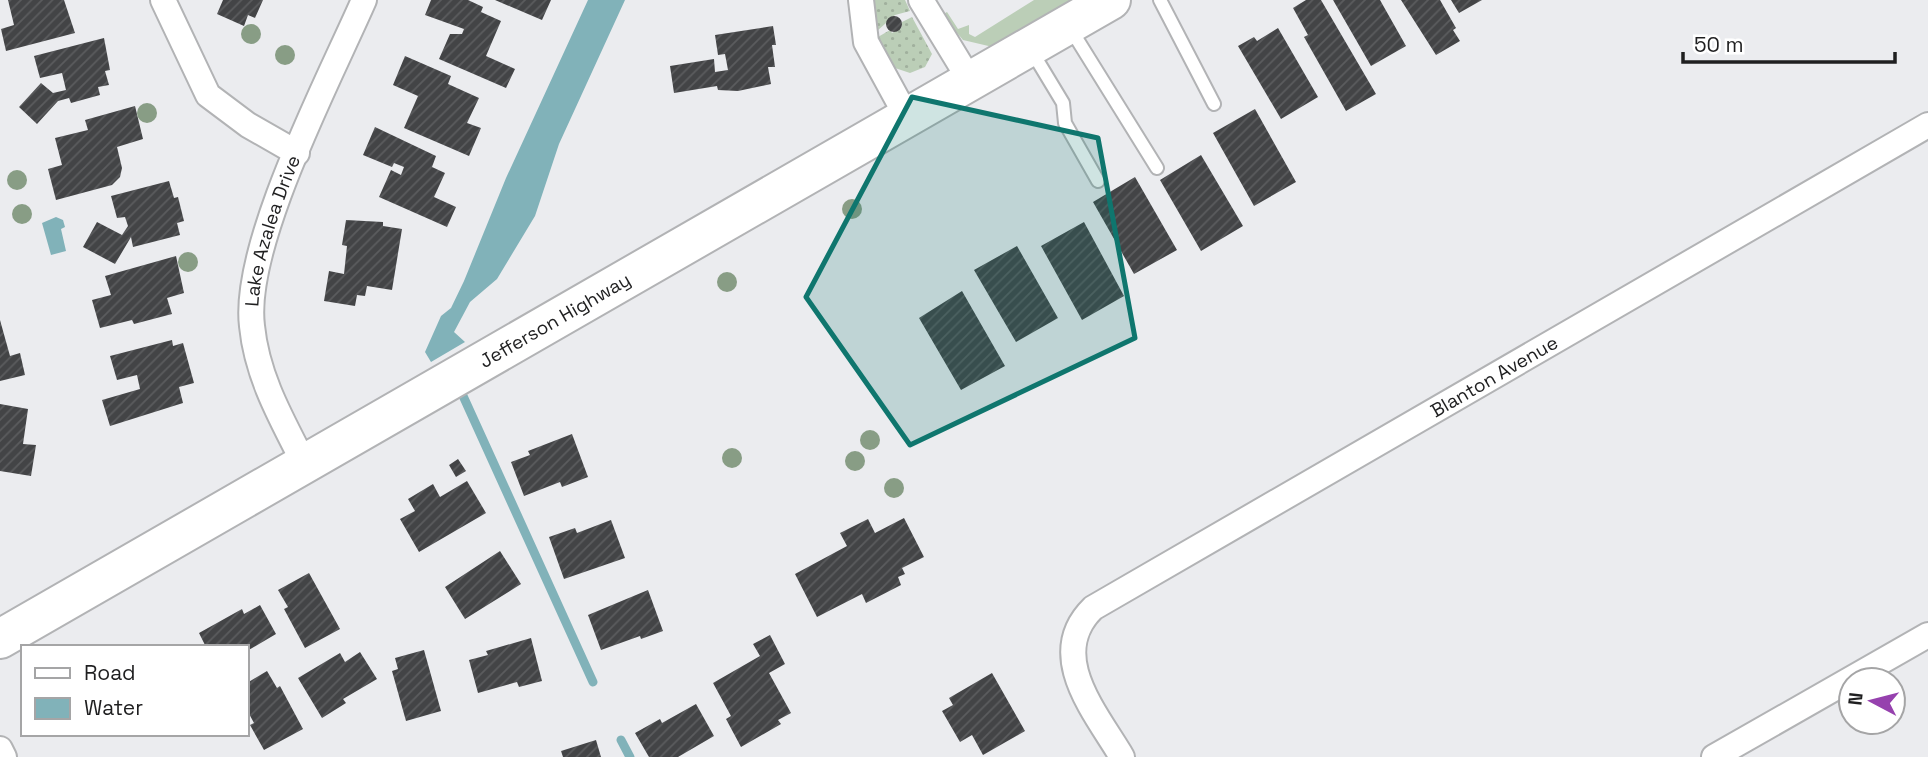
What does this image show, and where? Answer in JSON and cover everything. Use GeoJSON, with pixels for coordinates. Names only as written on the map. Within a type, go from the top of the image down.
{"type":"FeatureCollection","features":[{"type":"Feature","properties":{"kind":"main road","name":"Jefferson Highway"},"geometry":{"type":"LineString","coordinates":[[0,639],[1111,0]]}},
{"type":"Feature","properties":{"kind":"street"},"geometry":{"type":"LineString","coordinates":[[163,0],[208,95],[248,125],[297,153]]}},
{"type":"Feature","properties":{"kind":"street","name":"Lake Azalea Drive"},"geometry":{"type":"LineString","coordinates":[[305,465],[262,378],[251,324],[254,281],[264,238],[297,153],[364,0]]}},
{"type":"Feature","properties":{"kind":"street"},"geometry":{"type":"LineString","coordinates":[[861,0],[866,42],[908,119]]}},
{"type":"Feature","properties":{"kind":"street"},"geometry":{"type":"LineString","coordinates":[[921,0],[971,82]]}},
{"type":"Feature","properties":{"kind":"street","name":"Blanton Avenue"},"geometry":{"type":"LineString","coordinates":[[1122,757],[1078,682],[1073,665],[1075,639],[1085,616],[1103,601],[1928,125]]}},
{"type":"Feature","properties":{"kind":"street"},"geometry":{"type":"LineString","coordinates":[[1713,757],[1928,635]]}},
{"type":"Feature","properties":{"kind":"street"},"geometry":{"type":"LineString","coordinates":[[0,749],[4,757]]}},
{"type":"Feature","properties":{"kind":"lane"},"geometry":{"type":"LineString","coordinates":[[1160,0],[1214,104]]}},
{"type":"Feature","properties":{"kind":"lane"},"geometry":{"type":"LineString","coordinates":[[1068,24],[1157,168]]}},
{"type":"Feature","properties":{"kind":"lane"},"geometry":{"type":"LineString","coordinates":[[1029,47],[1063,103],[1065,123],[1098,181]]}},
{"type":"Feature","properties":{"kind":"highlighted area"},"geometry":{"type":"Polygon","coordinates":[[[912,97],[1098,138],[1135,338],[910,445],[806,297],[912,97]]]}},
{"type":"Feature","properties":{"kind":"green space"},"geometry":{"type":"Polygon","coordinates":[[[870,0],[905,0],[910,11],[895,15],[877,31],[870,0]]]}},
{"type":"Feature","properties":{"kind":"green space"},"geometry":{"type":"Polygon","coordinates":[[[1034,0],[1083,0],[997,48],[963,40],[942,15],[947,12],[958,29],[969,25],[969,34],[975,37],[1034,0]]]}},
{"type":"Feature","properties":{"kind":"green space"},"geometry":{"type":"Polygon","coordinates":[[[912,17],[932,54],[925,67],[910,73],[895,68],[878,37],[890,30],[892,33],[902,27],[900,23],[912,17]]]}},
{"type":"Feature","properties":{"kind":"water"},"geometry":{"type":"Polygon","coordinates":[[[588,0],[625,0],[559,144],[535,216],[497,279],[470,302],[454,332],[465,342],[431,362],[425,352],[441,316],[451,308],[464,281],[506,178],[588,0]]]}},
{"type":"Feature","properties":{"kind":"water"},"geometry":{"type":"Polygon","coordinates":[[[56,217],[63,220],[65,227],[61,229],[66,251],[51,255],[42,223],[56,217]]]}},
{"type":"Feature","properties":{"kind":"building"},"geometry":{"type":"Polygon","coordinates":[[[8,0],[64,0],[75,33],[6,51],[1,29],[14,25],[8,0]]]}},
{"type":"Feature","properties":{"kind":"building"},"geometry":{"type":"Polygon","coordinates":[[[223,0],[263,0],[255,18],[248,15],[244,26],[217,14],[223,0]]]}},
{"type":"Feature","properties":{"kind":"building"},"geometry":{"type":"Polygon","coordinates":[[[431,0],[468,0],[483,7],[481,12],[501,21],[486,56],[515,69],[506,88],[439,59],[450,34],[462,34],[464,29],[425,15],[431,0]]]}},
{"type":"Feature","properties":{"kind":"building"},"geometry":{"type":"Polygon","coordinates":[[[495,0],[551,0],[542,20],[495,0]]]}},
{"type":"Feature","properties":{"kind":"building"},"geometry":{"type":"Polygon","coordinates":[[[1306,0],[1321,0],[1376,94],[1346,111],[1304,37],[1308,35],[1293,8],[1306,0]]]}},
{"type":"Feature","properties":{"kind":"building"},"geometry":{"type":"Polygon","coordinates":[[[1333,0],[1380,0],[1406,46],[1371,66],[1333,0]]]}},
{"type":"Feature","properties":{"kind":"building"},"geometry":{"type":"Polygon","coordinates":[[[1401,0],[1440,0],[1456,28],[1453,30],[1460,41],[1436,55],[1401,0]]]}},
{"type":"Feature","properties":{"kind":"building"},"geometry":{"type":"Polygon","coordinates":[[[1451,0],[1482,0],[1459,13],[1451,0]]]}},
{"type":"Feature","properties":{"kind":"building"},"geometry":{"type":"Polygon","coordinates":[[[894,16],[902,24],[894,32],[886,24],[894,16]]]}},
{"type":"Feature","properties":{"kind":"building"},"geometry":{"type":"Polygon","coordinates":[[[773,26],[776,45],[772,45],[775,67],[768,67],[771,84],[738,91],[718,90],[717,86],[674,93],[670,66],[714,59],[715,72],[728,70],[725,54],[718,55],[715,35],[773,26]]]}},
{"type":"Feature","properties":{"kind":"building"},"geometry":{"type":"Polygon","coordinates":[[[1278,28],[1318,97],[1281,119],[1238,46],[1254,37],[1257,41],[1278,28]]]}},
{"type":"Feature","properties":{"kind":"building"},"geometry":{"type":"Polygon","coordinates":[[[104,38],[110,70],[105,71],[109,85],[98,87],[100,95],[71,103],[69,98],[58,101],[37,124],[19,107],[41,83],[53,93],[66,90],[62,73],[40,78],[34,56],[104,38]]]}},
{"type":"Feature","properties":{"kind":"building"},"geometry":{"type":"Polygon","coordinates":[[[405,56],[451,76],[448,84],[479,98],[467,123],[481,128],[469,156],[404,128],[418,96],[393,85],[405,56]]]}},
{"type":"Feature","properties":{"kind":"building"},"geometry":{"type":"Polygon","coordinates":[[[135,106],[143,139],[117,147],[122,168],[120,177],[112,185],[56,200],[48,169],[62,165],[55,138],[88,130],[85,120],[135,106]]]}},
{"type":"Feature","properties":{"kind":"building"},"geometry":{"type":"Polygon","coordinates":[[[1255,109],[1296,182],[1254,206],[1213,133],[1255,109]]]}},
{"type":"Feature","properties":{"kind":"building"},"geometry":{"type":"Polygon","coordinates":[[[375,127],[436,156],[432,167],[445,173],[434,197],[456,207],[447,227],[379,197],[391,170],[401,175],[404,167],[394,163],[392,167],[363,155],[375,127]]]}},
{"type":"Feature","properties":{"kind":"building"},"geometry":{"type":"Polygon","coordinates":[[[1201,155],[1243,226],[1201,251],[1160,180],[1201,155]]]}},
{"type":"Feature","properties":{"kind":"building"},"geometry":{"type":"Polygon","coordinates":[[[1135,177],[1177,250],[1134,274],[1093,202],[1135,177]]]}},
{"type":"Feature","properties":{"kind":"building"},"geometry":{"type":"Polygon","coordinates":[[[169,181],[174,198],[178,197],[184,221],[177,223],[180,235],[133,247],[131,237],[115,264],[83,247],[97,222],[122,235],[128,226],[125,217],[117,218],[111,196],[169,181]]]}},
{"type":"Feature","properties":{"kind":"building"},"geometry":{"type":"Polygon","coordinates":[[[346,220],[383,222],[383,226],[402,229],[392,290],[367,286],[365,296],[357,295],[355,306],[324,301],[329,271],[344,274],[347,246],[342,245],[346,220]]]}},
{"type":"Feature","properties":{"kind":"building"},"geometry":{"type":"Polygon","coordinates":[[[1084,222],[1124,296],[1082,320],[1041,246],[1084,222]]]}},
{"type":"Feature","properties":{"kind":"building"},"geometry":{"type":"Polygon","coordinates":[[[1017,246],[1058,318],[1016,342],[974,270],[1017,246]]]}},
{"type":"Feature","properties":{"kind":"building"},"geometry":{"type":"Polygon","coordinates":[[[176,256],[184,293],[167,298],[172,314],[134,324],[132,320],[100,328],[92,300],[111,295],[105,276],[176,256]]]}},
{"type":"Feature","properties":{"kind":"building"},"geometry":{"type":"Polygon","coordinates":[[[962,291],[1005,366],[961,390],[919,318],[962,291]]]}},
{"type":"Feature","properties":{"kind":"building"},"geometry":{"type":"Polygon","coordinates":[[[0,320],[10,356],[20,353],[25,375],[0,381],[0,320]]]}},
{"type":"Feature","properties":{"kind":"building"},"geometry":{"type":"Polygon","coordinates":[[[172,340],[173,346],[183,343],[194,383],[179,387],[183,403],[110,426],[102,400],[140,389],[137,375],[117,380],[110,356],[172,340]]]}},
{"type":"Feature","properties":{"kind":"building"},"geometry":{"type":"Polygon","coordinates":[[[0,404],[28,409],[23,444],[36,445],[31,476],[0,471],[0,404]]]}},
{"type":"Feature","properties":{"kind":"building"},"geometry":{"type":"Polygon","coordinates":[[[572,434],[588,477],[562,487],[560,482],[524,496],[511,462],[530,455],[528,451],[572,434]]]}},
{"type":"Feature","properties":{"kind":"building"},"geometry":{"type":"Polygon","coordinates":[[[458,459],[466,471],[456,477],[449,465],[458,459]]]}},
{"type":"Feature","properties":{"kind":"building"},"geometry":{"type":"Polygon","coordinates":[[[467,481],[486,513],[419,552],[400,519],[415,511],[408,499],[433,484],[440,497],[467,481]]]}},
{"type":"Feature","properties":{"kind":"building"},"geometry":{"type":"Polygon","coordinates":[[[904,518],[924,557],[902,568],[905,574],[898,577],[901,585],[866,603],[862,594],[817,617],[795,574],[847,546],[840,533],[868,519],[875,533],[904,518]]]}},
{"type":"Feature","properties":{"kind":"building"},"geometry":{"type":"Polygon","coordinates":[[[611,520],[625,558],[564,579],[549,537],[575,528],[577,533],[611,520]]]}},
{"type":"Feature","properties":{"kind":"building"},"geometry":{"type":"Polygon","coordinates":[[[500,551],[521,584],[465,619],[445,587],[500,551]]]}},
{"type":"Feature","properties":{"kind":"building"},"geometry":{"type":"Polygon","coordinates":[[[309,573],[340,629],[305,648],[284,609],[288,607],[278,590],[309,573]]]}},
{"type":"Feature","properties":{"kind":"building"},"geometry":{"type":"Polygon","coordinates":[[[648,590],[663,631],[601,650],[588,615],[648,590]]]}},
{"type":"Feature","properties":{"kind":"building"},"geometry":{"type":"Polygon","coordinates":[[[260,605],[276,634],[248,650],[248,645],[205,645],[199,633],[242,609],[244,614],[260,605]]]}},
{"type":"Feature","properties":{"kind":"building"},"geometry":{"type":"Polygon","coordinates":[[[770,635],[785,664],[769,673],[791,713],[778,720],[781,724],[741,747],[726,719],[731,716],[713,683],[760,656],[753,644],[770,635]]]}},
{"type":"Feature","properties":{"kind":"building"},"geometry":{"type":"Polygon","coordinates":[[[531,638],[542,681],[519,687],[517,682],[478,693],[469,660],[488,655],[486,651],[531,638]]]}},
{"type":"Feature","properties":{"kind":"building"},"geometry":{"type":"Polygon","coordinates":[[[424,650],[441,711],[406,721],[392,671],[398,669],[395,658],[424,650]]]}},
{"type":"Feature","properties":{"kind":"building"},"geometry":{"type":"Polygon","coordinates":[[[360,652],[377,679],[343,699],[346,703],[322,718],[298,678],[340,653],[345,662],[360,652]]]}},
{"type":"Feature","properties":{"kind":"building"},"geometry":{"type":"Polygon","coordinates":[[[267,671],[277,688],[280,686],[303,729],[264,750],[250,725],[254,723],[248,712],[248,682],[267,671]]]}},
{"type":"Feature","properties":{"kind":"building"},"geometry":{"type":"Polygon","coordinates":[[[992,673],[1025,731],[983,755],[972,735],[960,742],[942,711],[953,705],[949,698],[992,673]]]}},
{"type":"Feature","properties":{"kind":"building"},"geometry":{"type":"Polygon","coordinates":[[[696,704],[714,736],[678,757],[649,757],[635,733],[660,719],[662,723],[696,704]]]}},
{"type":"Feature","properties":{"kind":"building"},"geometry":{"type":"Polygon","coordinates":[[[596,740],[601,757],[563,757],[561,751],[596,740]]]}},
{"type":"Feature","properties":{"kind":"waterway"},"geometry":{"type":"LineString","coordinates":[[459,387],[593,682]]}},
{"type":"Feature","properties":{"kind":"waterway"},"geometry":{"type":"LineString","coordinates":[[621,740],[630,757]]}}]}
